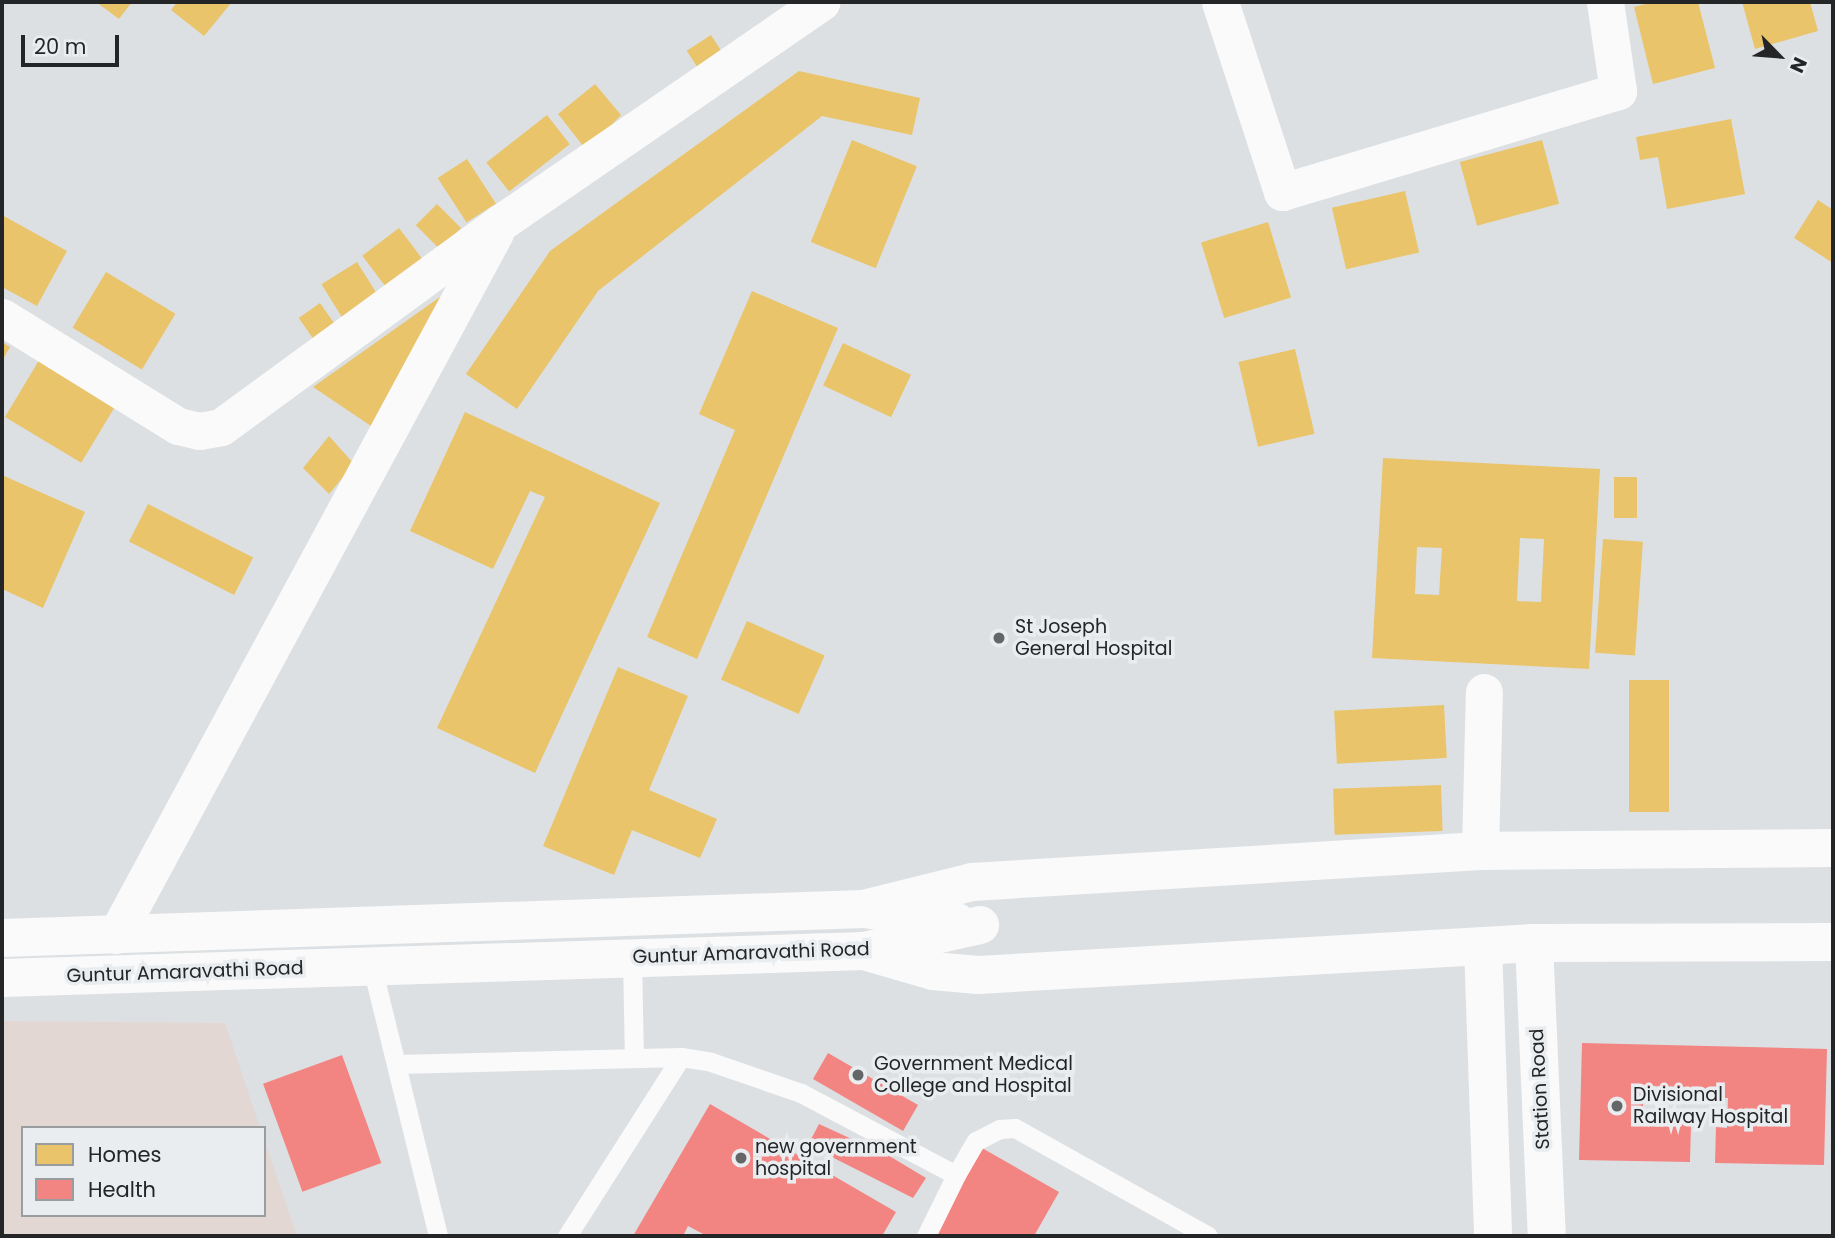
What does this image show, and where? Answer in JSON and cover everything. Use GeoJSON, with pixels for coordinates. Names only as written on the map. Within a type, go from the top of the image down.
{"type":"FeatureCollection","features":[{"type":"Feature","properties":{"kind":"street"},"geometry":{"type":"LineString","coordinates":[[2,317],[178,426],[199,431],[221,427],[500,223],[821,2]]}},
{"type":"Feature","properties":{"kind":"street"},"geometry":{"type":"LineString","coordinates":[[1220,2],[1282,192],[1618,90],[1605,2]]}},
{"type":"Feature","properties":{"kind":"street"},"geometry":{"type":"LineString","coordinates":[[116,934],[500,223]]}},
{"type":"Feature","properties":{"kind":"street"},"geometry":{"type":"LineString","coordinates":[[1480,851],[1484,692]]}},
{"type":"Feature","properties":{"kind":"street"},"geometry":{"type":"LineString","coordinates":[[864,909],[972,882],[1480,851],[1833,848]]}},
{"type":"Feature","properties":{"kind":"street","name":"Guntur Amaravathi Road"},"geometry":{"type":"LineString","coordinates":[[2,938],[864,909],[980,925],[864,951],[2,978]]}},
{"type":"Feature","properties":{"kind":"street"},"geometry":{"type":"LineString","coordinates":[[864,951],[933,971],[978,975],[1534,943],[1833,942]]}},
{"type":"Feature","properties":{"kind":"street","name":"Station Road"},"geometry":{"type":"LineString","coordinates":[[1534,943],[1547,1236]]}},
{"type":"Feature","properties":{"kind":"street"},"geometry":{"type":"LineString","coordinates":[[1483,946],[1493,1236]]}},
{"type":"Feature","properties":{"kind":"lane"},"geometry":{"type":"LineString","coordinates":[[632,957],[634,1059]]}},
{"type":"Feature","properties":{"kind":"lane"},"geometry":{"type":"LineString","coordinates":[[372,967],[438,1236]]}},
{"type":"Feature","properties":{"kind":"lane"},"geometry":{"type":"LineString","coordinates":[[396,1064],[681,1057],[711,1062],[801,1093],[956,1175]]}},
{"type":"Feature","properties":{"kind":"lane"},"geometry":{"type":"LineString","coordinates":[[567,1236],[681,1057]]}},
{"type":"Feature","properties":{"kind":"lane"},"geometry":{"type":"LineString","coordinates":[[926,1236],[976,1141],[1000,1129],[1015,1128],[1208,1236]]}},
{"type":"Feature","properties":{"kind":"shaded area"},"geometry":{"type":"Polygon","coordinates":[[[2,1021],[225,1023],[259,1126],[21,1126],[21,1217],[266,1217],[266,1145],[297,1236],[2,1236],[2,1021]]]}},
{"type":"Feature","properties":{"kind":"building: Homes"},"geometry":{"type":"Polygon","coordinates":[[[96,2],[132,2],[119,19],[96,2]]]}},
{"type":"Feature","properties":{"kind":"building: Homes"},"geometry":{"type":"Polygon","coordinates":[[[177,2],[232,2],[204,36],[171,10],[177,2]]]}},
{"type":"Feature","properties":{"kind":"building: Homes"},"geometry":{"type":"Polygon","coordinates":[[[1653,2],[1698,2],[1715,68],[1653,84],[1634,7],[1653,2]]]}},
{"type":"Feature","properties":{"kind":"building: Homes"},"geometry":{"type":"Polygon","coordinates":[[[1742,2],[1810,2],[1818,31],[1755,49],[1742,2]]]}},
{"type":"Feature","properties":{"kind":"building: Homes"},"geometry":{"type":"Polygon","coordinates":[[[711,35],[722,52],[698,68],[687,51],[711,35]]]}},
{"type":"Feature","properties":{"kind":"building: Homes"},"geometry":{"type":"Polygon","coordinates":[[[799,71],[920,98],[912,135],[822,116],[598,291],[517,409],[466,374],[550,251],[799,71]]]}},
{"type":"Feature","properties":{"kind":"building: Homes"},"geometry":{"type":"Polygon","coordinates":[[[595,84],[621,115],[587,151],[558,114],[595,84]]]}},
{"type":"Feature","properties":{"kind":"building: Homes"},"geometry":{"type":"Polygon","coordinates":[[[547,115],[570,144],[509,192],[486,162],[547,115]]]}},
{"type":"Feature","properties":{"kind":"building: Homes"},"geometry":{"type":"Polygon","coordinates":[[[1731,119],[1745,194],[1667,209],[1658,157],[1640,160],[1636,137],[1731,119]]]}},
{"type":"Feature","properties":{"kind":"building: Homes"},"geometry":{"type":"Polygon","coordinates":[[[852,140],[917,166],[876,268],[811,242],[852,140]]]}},
{"type":"Feature","properties":{"kind":"building: Homes"},"geometry":{"type":"Polygon","coordinates":[[[1542,140],[1559,204],[1477,226],[1460,162],[1542,140]]]}},
{"type":"Feature","properties":{"kind":"building: Homes"},"geometry":{"type":"Polygon","coordinates":[[[467,159],[496,203],[467,223],[438,178],[467,159]]]}},
{"type":"Feature","properties":{"kind":"building: Homes"},"geometry":{"type":"Polygon","coordinates":[[[1405,191],[1419,252],[1346,269],[1332,208],[1405,191]]]}},
{"type":"Feature","properties":{"kind":"building: Homes"},"geometry":{"type":"Polygon","coordinates":[[[1818,200],[1833,210],[1833,263],[1794,238],[1818,200]]]}},
{"type":"Feature","properties":{"kind":"building: Homes"},"geometry":{"type":"Polygon","coordinates":[[[437,204],[461,228],[440,249],[416,225],[437,204]]]}},
{"type":"Feature","properties":{"kind":"building: Homes"},"geometry":{"type":"Polygon","coordinates":[[[2,215],[67,251],[37,306],[2,287],[2,215]]]}},
{"type":"Feature","properties":{"kind":"building: Homes"},"geometry":{"type":"Polygon","coordinates":[[[1268,222],[1291,298],[1224,318],[1201,242],[1268,222]]]}},
{"type":"Feature","properties":{"kind":"building: Homes"},"geometry":{"type":"Polygon","coordinates":[[[399,228],[425,263],[389,291],[362,256],[399,228]]]}},
{"type":"Feature","properties":{"kind":"building: Homes"},"geometry":{"type":"Polygon","coordinates":[[[357,262],[380,299],[345,322],[321,284],[357,262]]]}},
{"type":"Feature","properties":{"kind":"building: Homes"},"geometry":{"type":"Polygon","coordinates":[[[106,272],[175,314],[142,369],[73,328],[106,272]]]}},
{"type":"Feature","properties":{"kind":"building: Homes"},"geometry":{"type":"Polygon","coordinates":[[[464,280],[377,430],[313,387],[464,280]]]}},
{"type":"Feature","properties":{"kind":"building: Homes"},"geometry":{"type":"Polygon","coordinates":[[[752,291],[838,328],[697,659],[647,637],[735,430],[699,414],[752,291]]]}},
{"type":"Feature","properties":{"kind":"building: Homes"},"geometry":{"type":"Polygon","coordinates":[[[320,303],[337,327],[315,342],[299,318],[320,303]]]}},
{"type":"Feature","properties":{"kind":"building: Homes"},"geometry":{"type":"Polygon","coordinates":[[[2,342],[10,347],[2,361],[2,342]]]}},
{"type":"Feature","properties":{"kind":"building: Homes"},"geometry":{"type":"Polygon","coordinates":[[[843,343],[911,375],[891,417],[823,386],[843,343]]]}},
{"type":"Feature","properties":{"kind":"building: Homes"},"geometry":{"type":"Polygon","coordinates":[[[1295,349],[1315,434],[1258,447],[1238,362],[1295,349]]]}},
{"type":"Feature","properties":{"kind":"building: Homes"},"geometry":{"type":"Polygon","coordinates":[[[41,357],[117,403],[81,463],[5,417],[41,357]]]}},
{"type":"Feature","properties":{"kind":"building: Homes"},"geometry":{"type":"Polygon","coordinates":[[[465,412],[660,503],[535,773],[437,728],[545,497],[530,491],[493,569],[410,531],[465,412]]]}},
{"type":"Feature","properties":{"kind":"building: Homes"},"geometry":{"type":"Polygon","coordinates":[[[329,436],[354,464],[329,494],[303,468],[329,436]]]}},
{"type":"Feature","properties":{"kind":"building: Homes"},"geometry":{"type":"Polygon","coordinates":[[[1383,458],[1600,469],[1589,669],[1372,658],[1383,458]],[[1520,538],[1517,601],[1541,602],[1544,539],[1520,538]],[[1417,547],[1415,594],[1439,595],[1442,548],[1417,547]]]}},
{"type":"Feature","properties":{"kind":"building: Homes"},"geometry":{"type":"Polygon","coordinates":[[[2,475],[85,512],[43,608],[2,589],[2,475]]]}},
{"type":"Feature","properties":{"kind":"building: Homes"},"geometry":{"type":"Polygon","coordinates":[[[1614,477],[1637,477],[1637,518],[1614,518],[1614,477]]]}},
{"type":"Feature","properties":{"kind":"building: Homes"},"geometry":{"type":"Polygon","coordinates":[[[148,504],[253,558],[234,595],[129,541],[148,504]]]}},
{"type":"Feature","properties":{"kind":"building: Homes"},"geometry":{"type":"Polygon","coordinates":[[[1603,539],[1643,542],[1635,656],[1595,653],[1603,539]]]}},
{"type":"Feature","properties":{"kind":"building: Homes"},"geometry":{"type":"Polygon","coordinates":[[[747,621],[825,656],[799,714],[721,679],[747,621]]]}},
{"type":"Feature","properties":{"kind":"building: Homes"},"geometry":{"type":"Polygon","coordinates":[[[618,667],[688,696],[649,790],[717,819],[700,858],[632,830],[614,875],[543,846],[618,667]]]}},
{"type":"Feature","properties":{"kind":"building: Homes"},"geometry":{"type":"Polygon","coordinates":[[[1629,680],[1669,680],[1669,812],[1629,812],[1629,680]]]}},
{"type":"Feature","properties":{"kind":"building: Homes"},"geometry":{"type":"Polygon","coordinates":[[[1444,705],[1447,758],[1337,764],[1334,711],[1444,705]]]}},
{"type":"Feature","properties":{"kind":"building: Homes"},"geometry":{"type":"Polygon","coordinates":[[[1441,785],[1443,831],[1335,835],[1333,789],[1441,785]]]}},
{"type":"Feature","properties":{"kind":"building: Health"},"geometry":{"type":"Polygon","coordinates":[[[1582,1043],[1827,1049],[1824,1165],[1715,1163],[1716,1127],[1727,1128],[1728,1098],[1687,1097],[1687,1087],[1644,1086],[1642,1123],[1691,1124],[1690,1162],[1579,1160],[1582,1043]]]}},
{"type":"Feature","properties":{"kind":"building: Health"},"geometry":{"type":"Polygon","coordinates":[[[828,1053],[918,1105],[903,1131],[813,1079],[828,1053]]]}},
{"type":"Feature","properties":{"kind":"building: Health"},"geometry":{"type":"Polygon","coordinates":[[[342,1055],[381,1163],[302,1192],[263,1084],[342,1055]]]}},
{"type":"Feature","properties":{"kind":"building: Health","name":"new government hospital"},"geometry":{"type":"Polygon","coordinates":[[[710,1104],[896,1212],[882,1236],[707,1236],[688,1226],[683,1236],[633,1236],[710,1104]]]}},
{"type":"Feature","properties":{"kind":"building: Health"},"geometry":{"type":"Polygon","coordinates":[[[819,1124],[891,1157],[926,1178],[913,1198],[808,1145],[819,1124]]]}},
{"type":"Feature","properties":{"kind":"building: Health"},"geometry":{"type":"Polygon","coordinates":[[[982,1148],[1059,1192],[1034,1236],[932,1236],[982,1148]]]}},
{"type":"Feature","properties":{"kind":"place","name":"St Joseph General Hospital"},"geometry":{"type":"Point","coordinates":[999,638]}},
{"type":"Feature","properties":{"kind":"place","name":"Government Medical College and Hospital"},"geometry":{"type":"Point","coordinates":[858,1075]}},
{"type":"Feature","properties":{"kind":"place","name":"Divisional Railway Hospital"},"geometry":{"type":"Point","coordinates":[1617,1106]}},
{"type":"Feature","properties":{"kind":"place","name":"new government hospital"},"geometry":{"type":"Point","coordinates":[741,1158]}}]}
